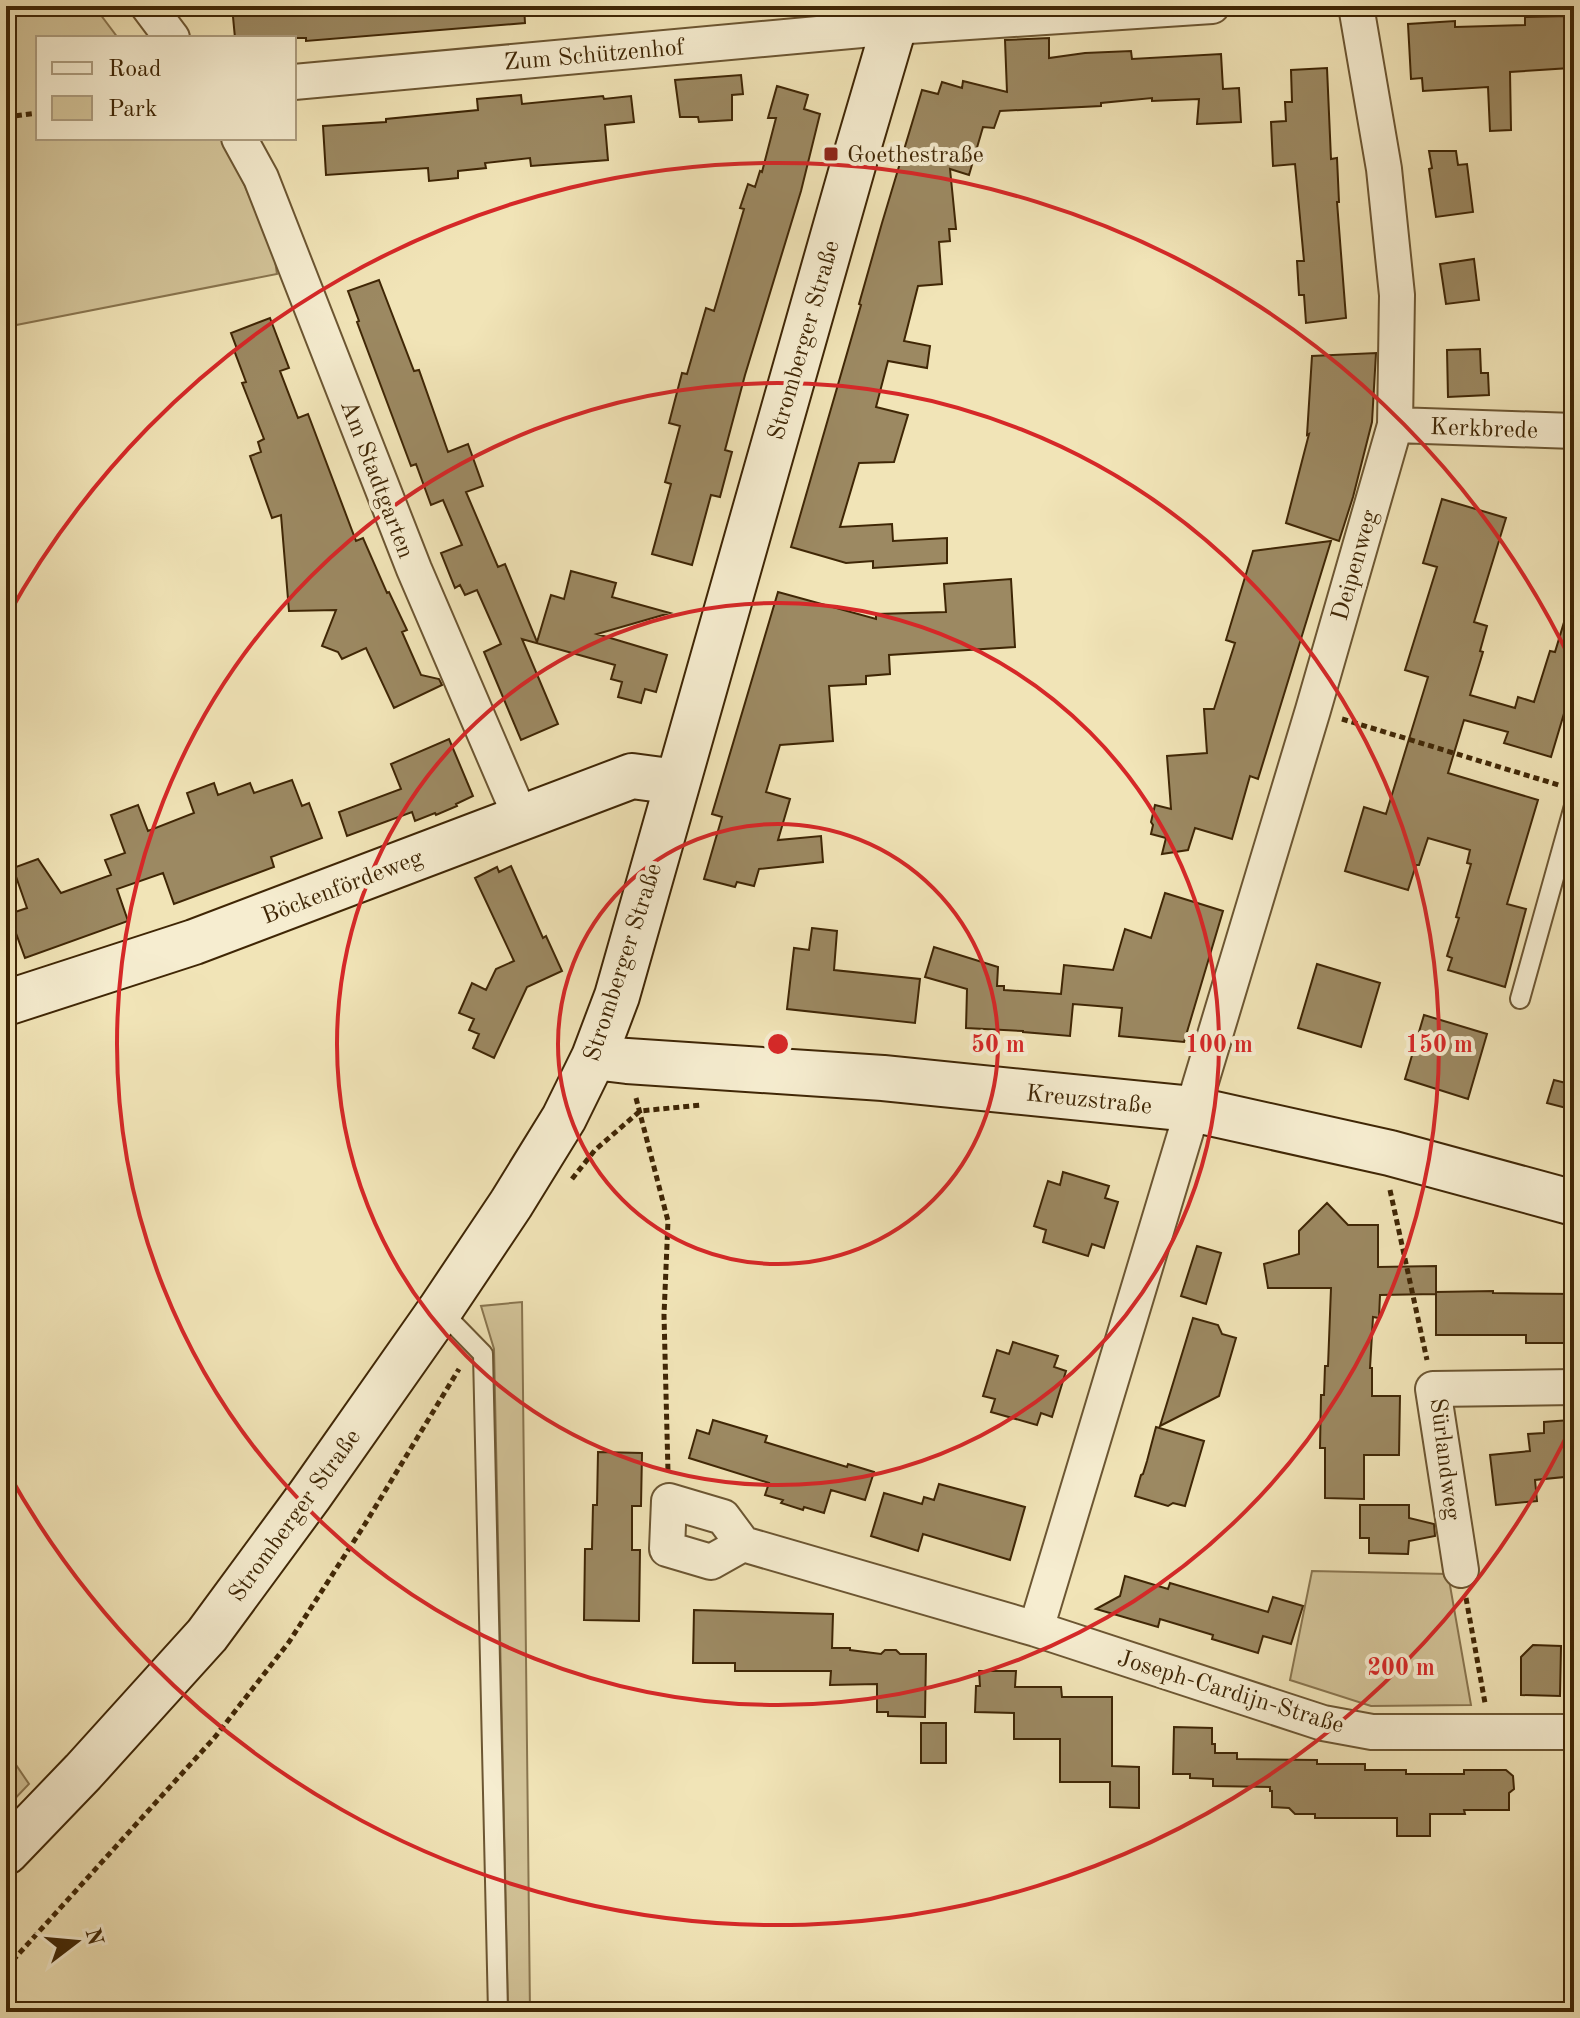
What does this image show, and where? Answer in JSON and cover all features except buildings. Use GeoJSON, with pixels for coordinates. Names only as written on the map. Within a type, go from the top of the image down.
{"type":"FeatureCollection","features":[{"type":"Feature","properties":{"kind":"main road","name":"Stromberger Straße"},"geometry":{"type":"LineString","coordinates":[[6,1852],[207,1635],[440,1310],[564,1118],[610,1059],[617,996],[897,16]]}},
{"type":"Feature","properties":{"kind":"main road","name":"Böckenfördeweg"},"geometry":{"type":"LineString","coordinates":[[6,1003],[194,942],[632,776],[677,782]]}},
{"type":"Feature","properties":{"kind":"main road","name":"Kreuzstraße"},"geometry":{"type":"LineString","coordinates":[[610,1059],[883,1078],[1192,1109],[1390,1153],[1574,1203]]}},
{"type":"Feature","properties":{"kind":"street"},"geometry":{"type":"LineString","coordinates":[[148,6],[170,36]]}},
{"type":"Feature","properties":{"kind":"street"},"geometry":{"type":"LineString","coordinates":[[897,16],[1212,6]]}},
{"type":"Feature","properties":{"kind":"street","name":"Deipenweg"},"geometry":{"type":"LineString","coordinates":[[1192,1109],[1313,710],[1395,425],[1397,295],[1384,169],[1356,6]]}},
{"type":"Feature","properties":{"kind":"street","name":"Zum Schützenhof"},"geometry":{"type":"LineString","coordinates":[[296,82],[897,16]]}},
{"type":"Feature","properties":{"kind":"street","name":"Am Stadtgarten"},"geometry":{"type":"LineString","coordinates":[[240,140],[261,178],[414,569],[521,818]]}},
{"type":"Feature","properties":{"kind":"street","name":"Kerkbrede"},"geometry":{"type":"LineString","coordinates":[[1395,425],[1574,431]]}},
{"type":"Feature","properties":{"kind":"street"},"geometry":{"type":"LineString","coordinates":[[1036,1629],[1192,1109]]}},
{"type":"Feature","properties":{"kind":"street","name":"Sürlandweg"},"geometry":{"type":"LineString","coordinates":[[1461,1570],[1433,1389],[1574,1387]]}},
{"type":"Feature","properties":{"kind":"street"},"geometry":{"type":"LineString","coordinates":[[669,1501],[723,1517],[743,1544],[711,1562],[667,1549],[669,1501]]}},
{"type":"Feature","properties":{"kind":"street","name":"Joseph-Cardijn-Straße"},"geometry":{"type":"LineString","coordinates":[[743,1544],[1036,1629],[1323,1723],[1372,1732],[1574,1732]]}},
{"type":"Feature","properties":{"kind":"lane"},"geometry":{"type":"LineString","coordinates":[[1520,999],[1574,806]]}},
{"type":"Feature","properties":{"kind":"lane"},"geometry":{"type":"LineString","coordinates":[[440,1310],[483,1354],[498,2012]]}},
{"type":"Feature","properties":{"kind":"path"},"geometry":{"type":"LineString","coordinates":[[6,117],[36,113]]}},
{"type":"Feature","properties":{"kind":"path"},"geometry":{"type":"LineString","coordinates":[[1313,710],[1574,790]]}},
{"type":"Feature","properties":{"kind":"path"},"geometry":{"type":"LineString","coordinates":[[610,1059],[640,1111],[668,1221],[664,1315],[669,1501]]}},
{"type":"Feature","properties":{"kind":"path"},"geometry":{"type":"LineString","coordinates":[[566,1187],[595,1150],[640,1111],[715,1103]]}},
{"type":"Feature","properties":{"kind":"path"},"geometry":{"type":"LineString","coordinates":[[1390,1153],[1387,1175],[1433,1389]]}},
{"type":"Feature","properties":{"kind":"path"},"geometry":{"type":"LineString","coordinates":[[6,1968],[215,1737],[289,1642],[474,1344]]}},
{"type":"Feature","properties":{"kind":"path"},"geometry":{"type":"LineString","coordinates":[[1461,1570],[1490,1731]]}},
{"type":"Feature","properties":{"kind":"green space"},"geometry":{"type":"Polygon","coordinates":[[[6,6],[94,6],[116,36],[36,36],[36,140],[225,140],[274,253],[277,274],[6,327],[6,6]]]}},
{"type":"Feature","properties":{"kind":"green space"},"geometry":{"type":"Polygon","coordinates":[[[522,1302],[530,2012],[508,2012],[494,1349],[481,1306],[522,1302]]]}},
{"type":"Feature","properties":{"kind":"green space"},"geometry":{"type":"Polygon","coordinates":[[[1312,1571],[1448,1574],[1471,1705],[1371,1706],[1290,1680],[1312,1571]]]}},
{"type":"Feature","properties":{"kind":"green space"},"geometry":{"type":"Polygon","coordinates":[[[8,1753],[29,1784],[6,1808],[6,1755],[8,1753]]]}},
{"type":"Feature","properties":{"kind":"place","name":"Goethestraße"},"geometry":{"type":"Point","coordinates":[831,154]}}]}
